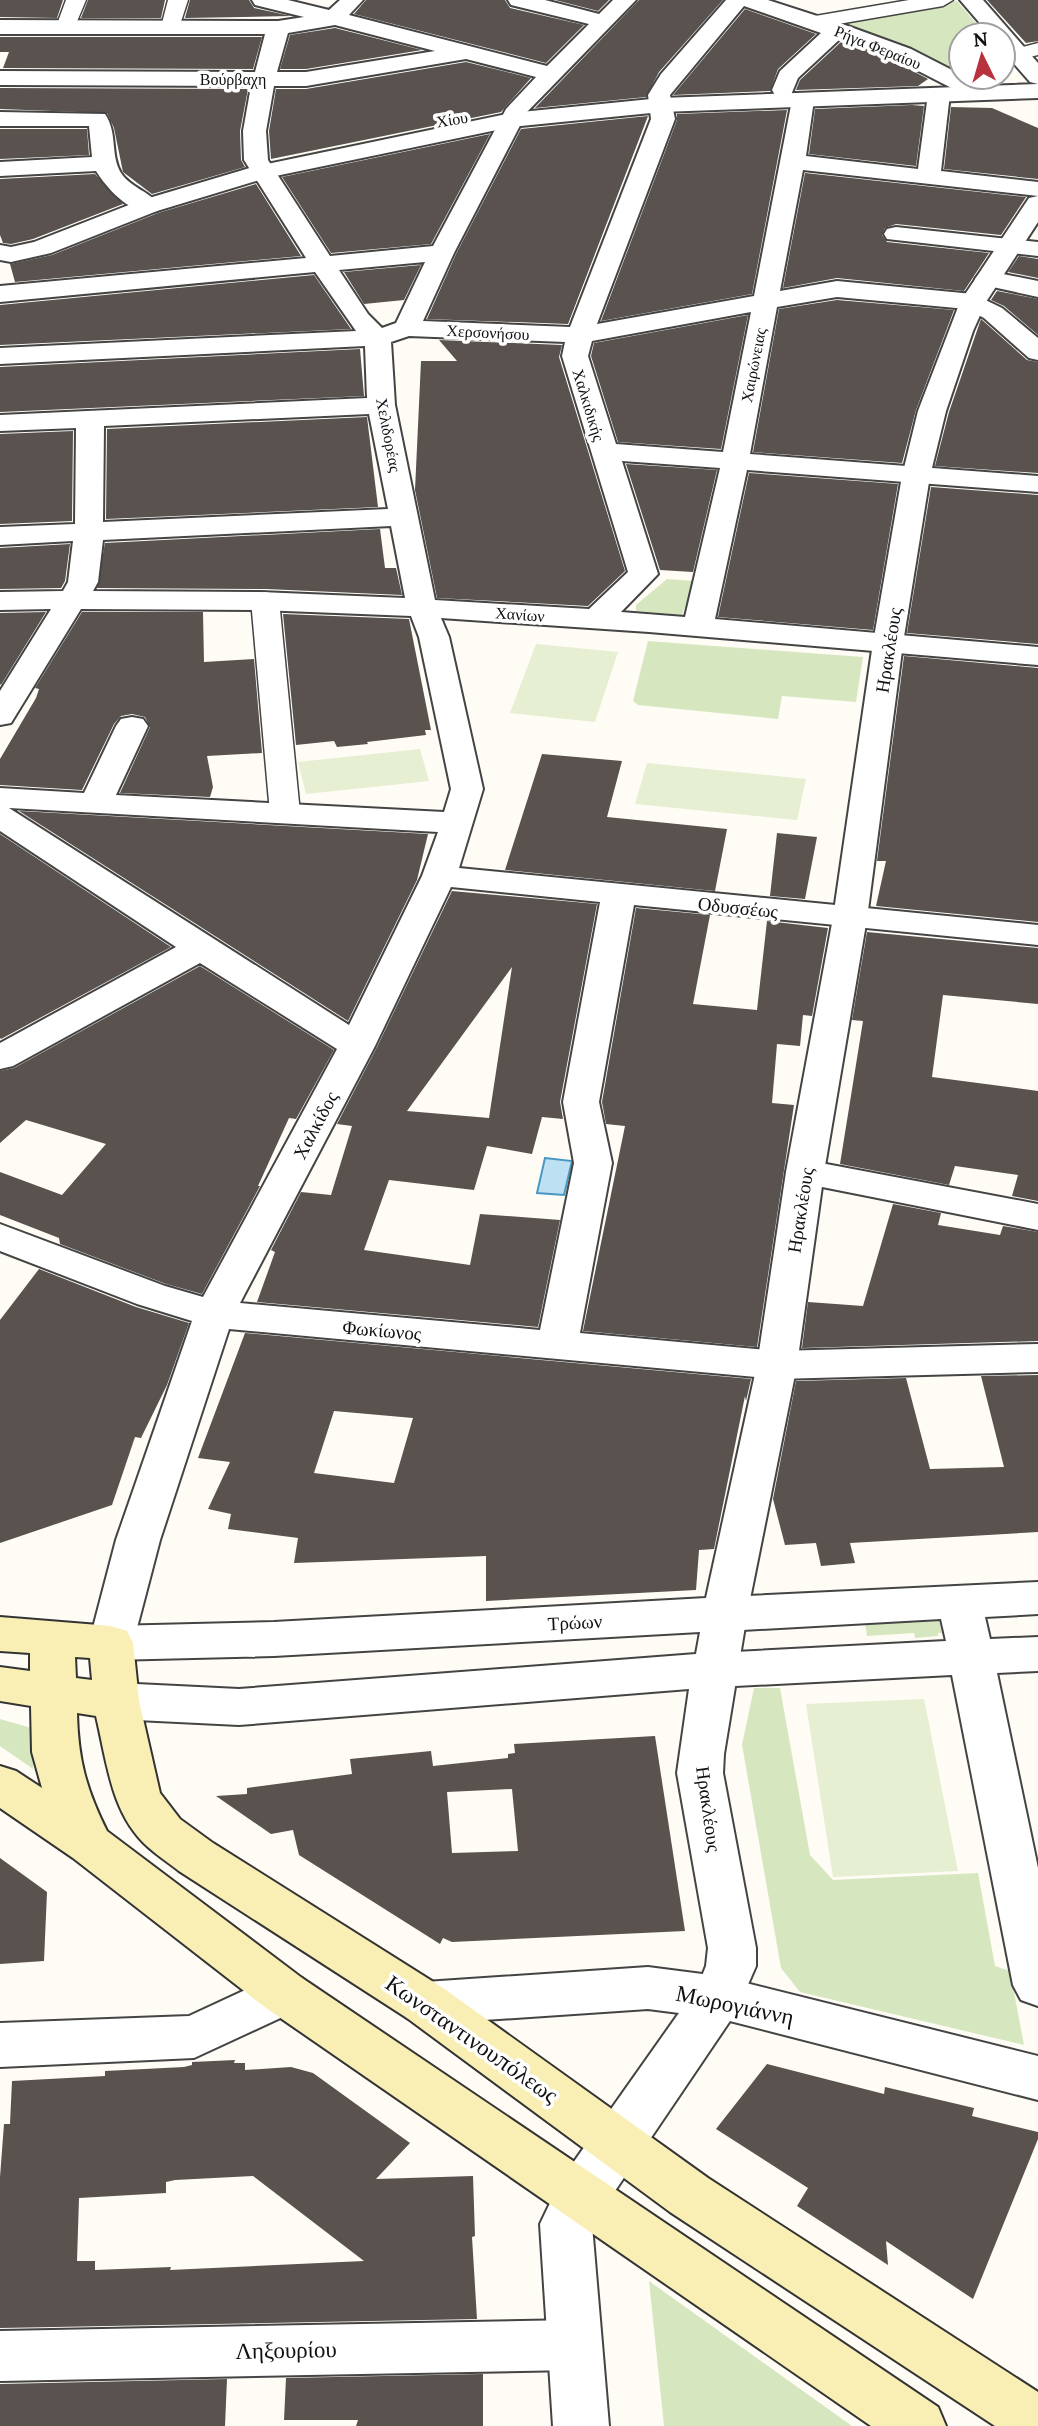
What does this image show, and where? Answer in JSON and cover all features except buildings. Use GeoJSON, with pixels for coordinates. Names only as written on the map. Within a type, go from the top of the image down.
{"type":"FeatureCollection","features":[{"type":"Feature","properties":{"kind":"main road"},"geometry":{"type":"LineString","coordinates":[[0,1634],[111,1643]]}},
{"type":"Feature","properties":{"kind":"main road"},"geometry":{"type":"LineString","coordinates":[[52,1640],[55,1752],[69,1802],[90,1843]]}},
{"type":"Feature","properties":{"kind":"main road","name":"Κωνσταντινουπόλεως"},"geometry":{"type":"LineString","coordinates":[[111,1643],[116,1701],[138,1799],[163,1832],[425,2003],[689,2195],[1038,2423]]}},
{"type":"Feature","properties":{"kind":"main road"},"geometry":{"type":"LineString","coordinates":[[0,1684],[116,1701]]}},
{"type":"Feature","properties":{"kind":"main road"},"geometry":{"type":"LineString","coordinates":[[0,1784],[90,1843],[284,1993],[918,2426]]}},
{"type":"Feature","properties":{"kind":"street"},"geometry":{"type":"LineString","coordinates":[[66,27],[76,0]]}},
{"type":"Feature","properties":{"kind":"street"},"geometry":{"type":"LineString","coordinates":[[171,27],[178,0]]}},
{"type":"Feature","properties":{"kind":"street"},"geometry":{"type":"LineString","coordinates":[[263,0],[551,74]]}},
{"type":"Feature","properties":{"kind":"street"},"geometry":{"type":"LineString","coordinates":[[0,27],[278,28],[333,19],[352,0]]}},
{"type":"Feature","properties":{"kind":"street"},"geometry":{"type":"LineString","coordinates":[[519,0],[603,21]]}},
{"type":"Feature","properties":{"kind":"street"},"geometry":{"type":"LineString","coordinates":[[407,328],[442,253],[514,115],[625,0]]}},
{"type":"Feature","properties":{"kind":"street"},"geometry":{"type":"LineString","coordinates":[[660,100],[669,79],[738,0]]}},
{"type":"Feature","properties":{"kind":"street","name":"Ρήγα Φεραίου"},"geometry":{"type":"LineString","coordinates":[[747,0],[903,54],[981,94],[1007,98],[1026,112],[1038,111]]}},
{"type":"Feature","properties":{"kind":"street"},"geometry":{"type":"LineString","coordinates":[[815,22],[943,0]]}},
{"type":"Feature","properties":{"kind":"street"},"geometry":{"type":"LineString","coordinates":[[971,0],[989,21]]}},
{"type":"Feature","properties":{"kind":"street"},"geometry":{"type":"LineString","coordinates":[[278,28],[265,79],[253,148],[258,166],[358,319],[378,338]]}},
{"type":"Feature","properties":{"kind":"street"},"geometry":{"type":"LineString","coordinates":[[793,95],[788,76],[838,30]]}},
{"type":"Feature","properties":{"kind":"street"},"geometry":{"type":"LineString","coordinates":[[365,69],[383,33]]}},
{"type":"Feature","properties":{"kind":"street","name":"Βούρβαχη"},"geometry":{"type":"LineString","coordinates":[[0,78],[306,79],[463,52]]}},
{"type":"Feature","properties":{"kind":"street"},"geometry":{"type":"LineString","coordinates":[[1028,52],[1038,76]]}},
{"type":"Feature","properties":{"kind":"street","name":"Χίου"},"geometry":{"type":"LineString","coordinates":[[4,256],[42,248],[140,202],[258,166],[417,125],[660,100],[793,95],[849,89],[914,95],[981,94]]}},
{"type":"Feature","properties":{"kind":"street"},"geometry":{"type":"LineString","coordinates":[[1007,98],[1038,91]]}},
{"type":"Feature","properties":{"kind":"street"},"geometry":{"type":"LineString","coordinates":[[929,176],[939,94]]}},
{"type":"Feature","properties":{"kind":"street","name":"Χαιρώνειας"},"geometry":{"type":"LineString","coordinates":[[697,629],[711,577],[794,163],[793,95]]}},
{"type":"Feature","properties":{"kind":"street","name":"Χαλκιδικής"},"geometry":{"type":"LineString","coordinates":[[595,620],[643,573],[575,356],[580,335],[663,119],[660,100]]}},
{"type":"Feature","properties":{"kind":"street"},"geometry":{"type":"LineString","coordinates":[[0,119],[97,119],[102,124],[104,163],[113,179],[140,202]]}},
{"type":"Feature","properties":{"kind":"street"},"geometry":{"type":"LineString","coordinates":[[0,169],[104,163]]}},
{"type":"Feature","properties":{"kind":"street"},"geometry":{"type":"LineString","coordinates":[[794,163],[1038,189]]}},
{"type":"Feature","properties":{"kind":"street","name":"Ηρακλέους"},"geometry":{"type":"LineString","coordinates":[[581,2426],[566,2224],[580,2197],[718,1997],[731,1966],[732,1948],[700,1773],[725,1614],[777,1364],[805,1172],[850,918],[888,643],[916,476],[932,411],[960,331],[981,290],[1038,203]]}},
{"type":"Feature","properties":{"kind":"street"},"geometry":{"type":"LineString","coordinates":[[896,234],[1038,250]]}},
{"type":"Feature","properties":{"kind":"street"},"geometry":{"type":"LineString","coordinates":[[0,294],[442,253]]}},
{"type":"Feature","properties":{"kind":"street","name":"Χερσονήσου"},"geometry":{"type":"LineString","coordinates":[[0,356],[378,338],[407,328],[580,335],[847,289],[1038,289]]}},
{"type":"Feature","properties":{"kind":"street"},"geometry":{"type":"LineString","coordinates":[[981,290],[993,313],[1038,352]]}},
{"type":"Feature","properties":{"kind":"street","name":"Χελιδορέας"},"geometry":{"type":"LineString","coordinates":[[378,338],[381,405],[422,607]]}},
{"type":"Feature","properties":{"kind":"street"},"geometry":{"type":"LineString","coordinates":[[0,423],[381,405]]}},
{"type":"Feature","properties":{"kind":"street"},"geometry":{"type":"LineString","coordinates":[[0,716],[83,582],[89,532],[90,419]]}},
{"type":"Feature","properties":{"kind":"street"},"geometry":{"type":"LineString","coordinates":[[603,451],[1038,484]]}},
{"type":"Feature","properties":{"kind":"street"},"geometry":{"type":"LineString","coordinates":[[0,536],[405,517]]}},
{"type":"Feature","properties":{"kind":"street"},"geometry":{"type":"LineString","coordinates":[[265,600],[285,813]]}},
{"type":"Feature","properties":{"kind":"street","name":"Χανίων"},"geometry":{"type":"LineString","coordinates":[[0,601],[265,600],[422,607],[1038,656]]}},
{"type":"Feature","properties":{"kind":"street","name":"Χαλκίδος"},"geometry":{"type":"LineString","coordinates":[[111,1643],[138,1540],[214,1314],[357,1046],[439,876],[458,823],[467,789],[435,637],[422,607]]}},
{"type":"Feature","properties":{"kind":"street"},"geometry":{"type":"LineString","coordinates":[[95,804],[132,726]]}},
{"type":"Feature","properties":{"kind":"street"},"geometry":{"type":"LineString","coordinates":[[0,798],[458,823]]}},
{"type":"Feature","properties":{"kind":"street"},"geometry":{"type":"LineString","coordinates":[[0,816],[201,948],[357,1046]]}},
{"type":"Feature","properties":{"kind":"street","name":"Οδυσσέως"},"geometry":{"type":"LineString","coordinates":[[439,876],[1038,935]]}},
{"type":"Feature","properties":{"kind":"street"},"geometry":{"type":"LineString","coordinates":[[557,1346],[593,1163],[592,1147],[584,1128],[581,1102],[619,894]]}},
{"type":"Feature","properties":{"kind":"street"},"geometry":{"type":"LineString","coordinates":[[0,1058],[201,948]]}},
{"type":"Feature","properties":{"kind":"street"},"geometry":{"type":"LineString","coordinates":[[805,1172],[1038,1217]]}},
{"type":"Feature","properties":{"kind":"street","name":"Φωκίωνος"},"geometry":{"type":"LineString","coordinates":[[0,1237],[152,1294],[214,1314],[777,1364],[1038,1358]]}},
{"type":"Feature","properties":{"kind":"street","name":"Τρώων"},"geometry":{"type":"LineString","coordinates":[[111,1643],[274,1639],[1038,1598]]}},
{"type":"Feature","properties":{"kind":"street"},"geometry":{"type":"LineString","coordinates":[[960,1602],[1038,1985]]}},
{"type":"Feature","properties":{"kind":"street"},"geometry":{"type":"LineString","coordinates":[[116,1701],[239,1707],[716,1670],[1038,1654]]}},
{"type":"Feature","properties":{"kind":"street","name":"Μωρογιάννη"},"geometry":{"type":"LineString","coordinates":[[425,2003],[648,1988],[718,1997],[1038,2078]]}},
{"type":"Feature","properties":{"kind":"street"},"geometry":{"type":"LineString","coordinates":[[0,2045],[194,2037],[284,1993]]}},
{"type":"Feature","properties":{"kind":"street","name":"Ληξουρίου"},"geometry":{"type":"LineString","coordinates":[[0,2356],[573,2345]]}},
{"type":"Feature","properties":{"kind":"green space"},"geometry":{"type":"Polygon","coordinates":[[[957,1],[974,21],[947,21],[947,66],[842,22],[957,1]]]}},
{"type":"Feature","properties":{"kind":"green space"},"geometry":{"type":"Polygon","coordinates":[[[473,119],[480,120],[292,160],[285,158],[473,119]]]}},
{"type":"Feature","properties":{"kind":"green space"},"geometry":{"type":"Polygon","coordinates":[[[667,579],[695,581],[682,615],[636,611],[636,605],[667,579]]]}},
{"type":"Feature","properties":{"kind":"green space"},"geometry":{"type":"Polygon","coordinates":[[[648,641],[863,657],[856,702],[782,696],[778,719],[638,705],[633,701],[648,641]]]}},
{"type":"Feature","properties":{"kind":"green space"},"geometry":{"type":"Polygon","coordinates":[[[536,644],[618,652],[595,722],[510,713],[536,644]]]}},
{"type":"Feature","properties":{"kind":"green space"},"geometry":{"type":"Polygon","coordinates":[[[420,749],[429,781],[306,794],[298,762],[420,749]]]}},
{"type":"Feature","properties":{"kind":"green space"},"geometry":{"type":"Polygon","coordinates":[[[647,763],[806,779],[797,820],[635,804],[647,763]]]}},
{"type":"Feature","properties":{"kind":"green space"},"geometry":{"type":"Polygon","coordinates":[[[937,1612],[942,1633],[938,1633],[938,1636],[915,1638],[914,1633],[867,1636],[864,1616],[937,1612]]]}},
{"type":"Feature","properties":{"kind":"green space"},"geometry":{"type":"Polygon","coordinates":[[[754,1688],[780,1688],[810,1855],[833,1880],[978,1873],[995,1966],[1010,1971],[1024,2045],[800,1992],[781,1968],[742,1745],[754,1688]]]}},
{"type":"Feature","properties":{"kind":"green space"},"geometry":{"type":"Polygon","coordinates":[[[924,1699],[958,1871],[833,1877],[806,1704],[924,1699]]]}},
{"type":"Feature","properties":{"kind":"green space"},"geometry":{"type":"Polygon","coordinates":[[[0,1719],[35,1729],[33,1769],[0,1746],[0,1719]]]}},
{"type":"Feature","properties":{"kind":"green space"},"geometry":{"type":"Polygon","coordinates":[[[649,2281],[852,2426],[664,2426],[649,2281]]]}},
{"type":"Feature","properties":{"kind":"water"},"geometry":{"type":"Polygon","coordinates":[[[545,1158],[572,1161],[564,1195],[537,1193],[545,1158]]]}}]}
